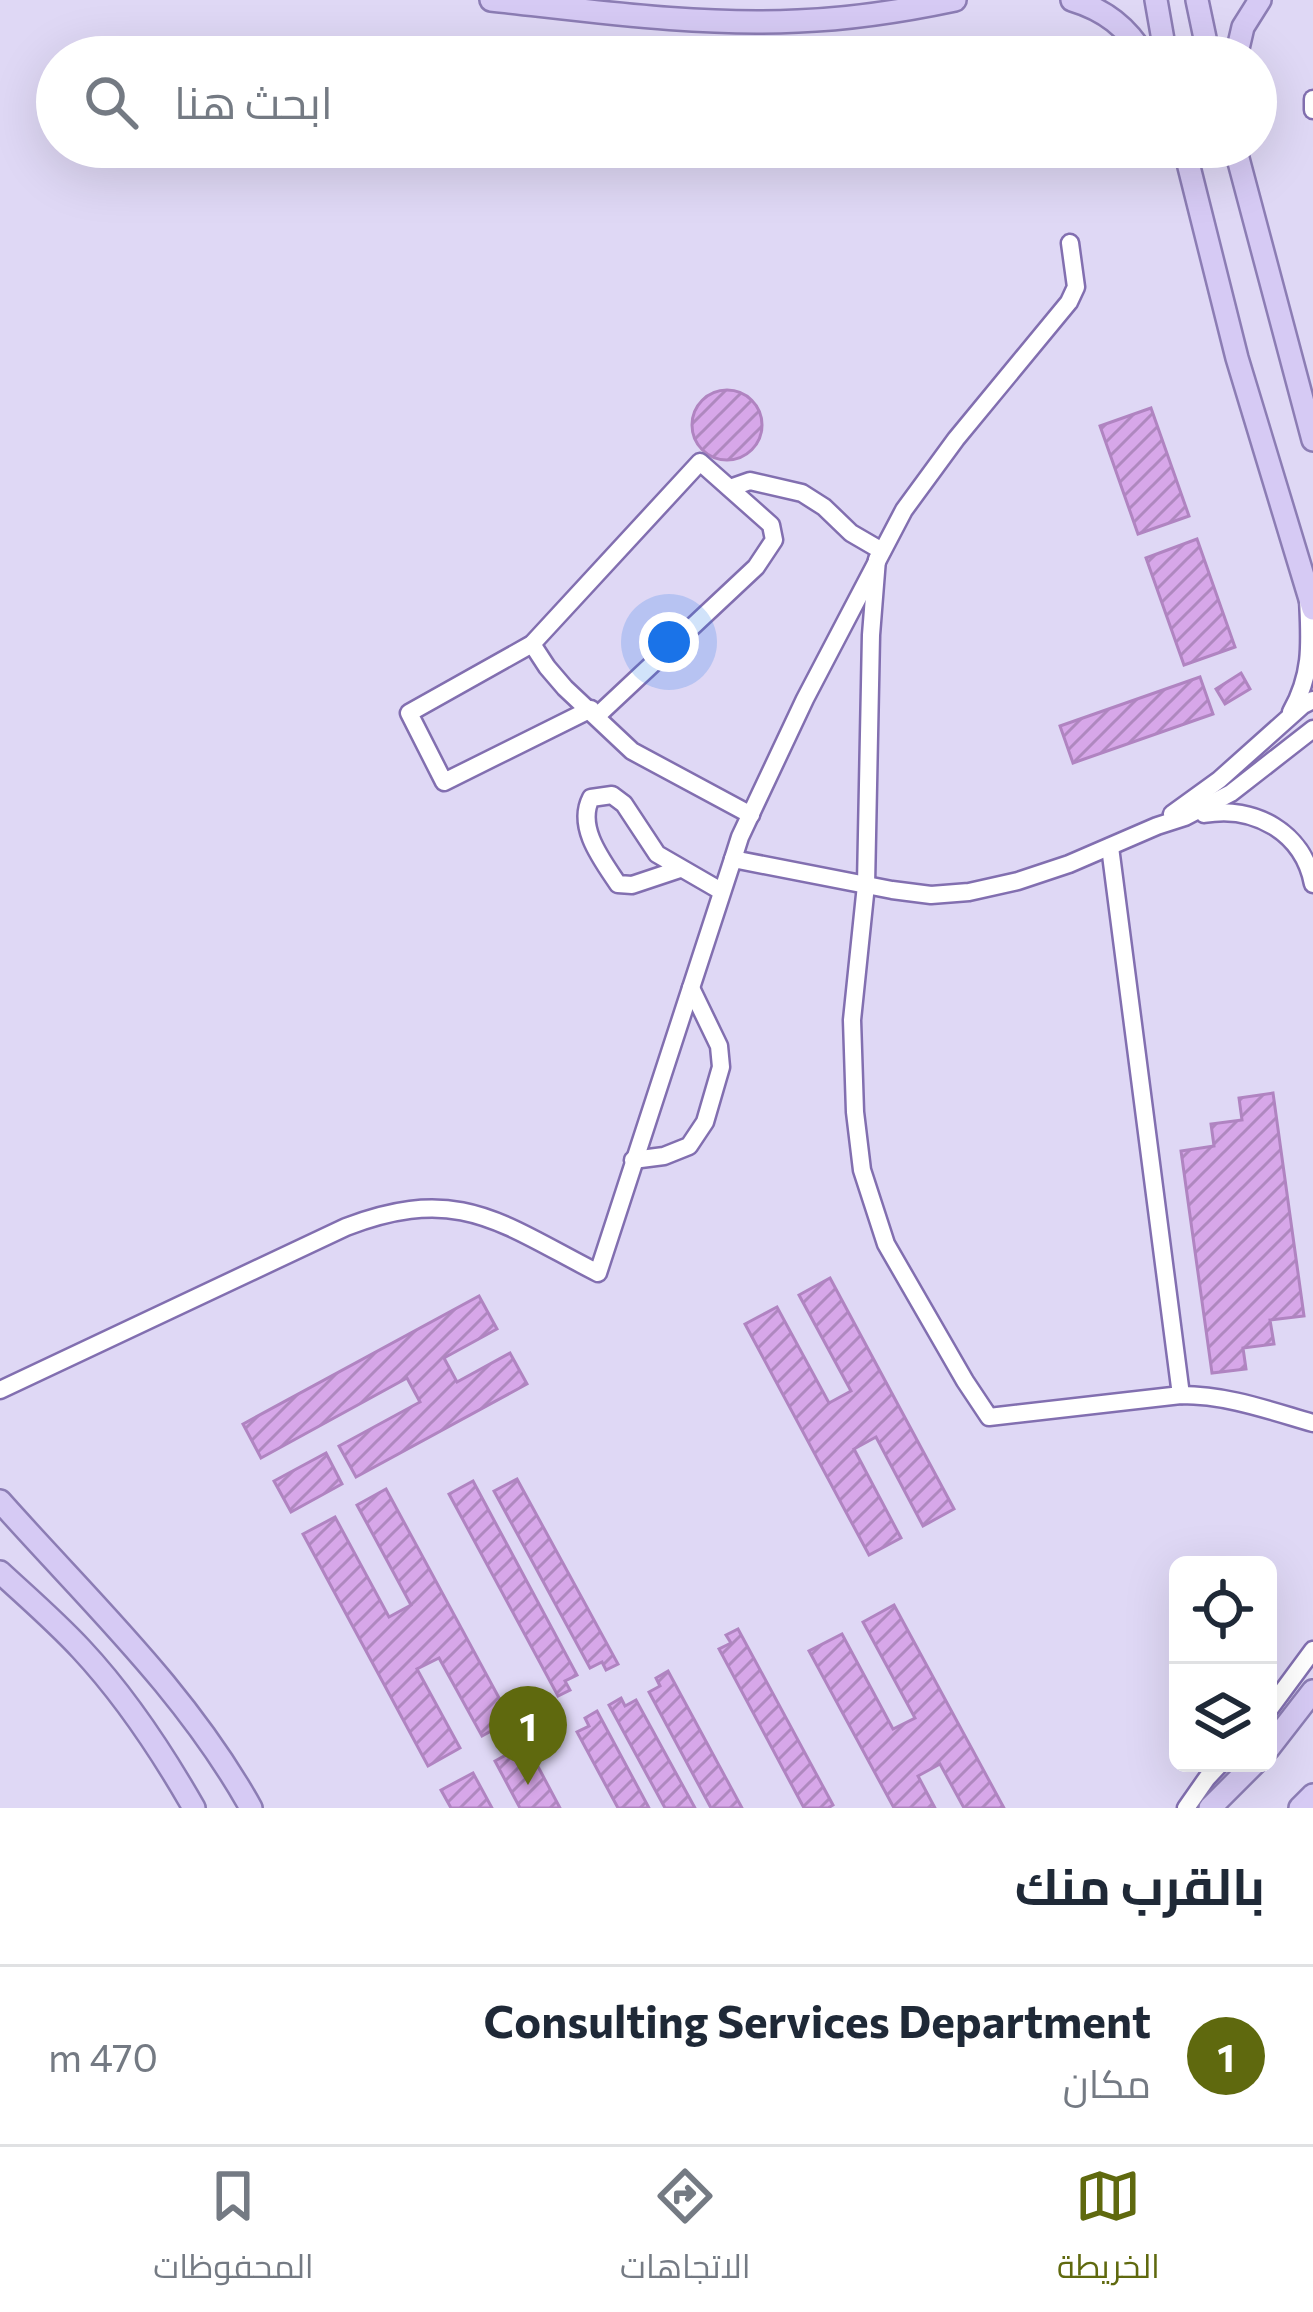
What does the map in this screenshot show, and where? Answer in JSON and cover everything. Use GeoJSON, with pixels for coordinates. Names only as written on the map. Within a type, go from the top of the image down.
{"type":"FeatureCollection","features":[{"type":"Feature","properties":{"kind":"main road"},"geometry":{"type":"LineString","coordinates":[[491,0],[726,21],[856,16],[955,0]]}},
{"type":"Feature","properties":{"kind":"main road"},"geometry":{"type":"LineString","coordinates":[[1072,0],[1108,15],[1130,36]]}},
{"type":"Feature","properties":{"kind":"main road"},"geometry":{"type":"LineString","coordinates":[[1156,0],[1162,36]]}},
{"type":"Feature","properties":{"kind":"main road"},"geometry":{"type":"LineString","coordinates":[[1197,0],[1205,36]]}},
{"type":"Feature","properties":{"kind":"main road"},"geometry":{"type":"LineString","coordinates":[[1241,36],[1260,0]]}},
{"type":"Feature","properties":{"kind":"main road"},"geometry":{"type":"LineString","coordinates":[[1189,168],[1237,358],[1310,600]]}},
{"type":"Feature","properties":{"kind":"main road"},"geometry":{"type":"LineString","coordinates":[[1243,168],[1313,440]]}},
{"type":"Feature","properties":{"kind":"main road"},"geometry":{"type":"LineString","coordinates":[[0,1498],[170,1690],[250,1808]]}},
{"type":"Feature","properties":{"kind":"main road"},"geometry":{"type":"LineString","coordinates":[[0,1572],[82,1649],[141,1724],[194,1808]]}},
{"type":"Feature","properties":{"kind":"main road"},"geometry":{"type":"LineString","coordinates":[[1277,1737],[1313,1691]]}},
{"type":"Feature","properties":{"kind":"main road"},"geometry":{"type":"LineString","coordinates":[[1210,1808],[1246,1772]]}},
{"type":"Feature","properties":{"kind":"main road"},"geometry":{"type":"LineString","coordinates":[[1300,1808],[1313,1796]]}},
{"type":"Feature","properties":{"kind":"street"},"geometry":{"type":"LineString","coordinates":[[1313,99],[1313,110]]}},
{"type":"Feature","properties":{"kind":"street"},"geometry":{"type":"LineString","coordinates":[[3,1390],[346,1227],[415,1207],[484,1216],[598,1273],[721,891],[751,814],[904,510],[1069,302],[1076,287],[1070,243]]}},
{"type":"Feature","properties":{"kind":"street"},"geometry":{"type":"LineString","coordinates":[[700,462],[771,525],[774,540],[756,567],[594,712],[443,782],[409,713],[532,644],[700,462]]}},
{"type":"Feature","properties":{"kind":"street"},"geometry":{"type":"LineString","coordinates":[[730,488],[750,481],[802,493],[880,555]]}},
{"type":"Feature","properties":{"kind":"street"},"geometry":{"type":"LineString","coordinates":[[880,555],[871,635],[866,885],[852,1020],[862,1170],[886,1244],[989,1417],[1211,1395],[1313,1423]]}},
{"type":"Feature","properties":{"kind":"street"},"geometry":{"type":"LineString","coordinates":[[1287,720],[1308,678],[1310,600]]}},
{"type":"Feature","properties":{"kind":"street"},"geometry":{"type":"LineString","coordinates":[[532,644],[556,677],[632,751],[751,814]]}},
{"type":"Feature","properties":{"kind":"street"},"geometry":{"type":"LineString","coordinates":[[1157,826],[1313,700]]}},
{"type":"Feature","properties":{"kind":"street"},"geometry":{"type":"LineString","coordinates":[[1185,817],[1232,794],[1313,729]]}},
{"type":"Feature","properties":{"kind":"street"},"geometry":{"type":"LineString","coordinates":[[1263,768],[1313,746]]}},
{"type":"Feature","properties":{"kind":"street"},"geometry":{"type":"LineString","coordinates":[[680,869],[632,885],[618,884],[586,825],[585,810],[591,798],[612,795],[624,804],[657,854],[721,891]]}},
{"type":"Feature","properties":{"kind":"street"},"geometry":{"type":"LineString","coordinates":[[733,859],[931,895],[970,892],[1018,881],[1157,826],[1224,810],[1252,814],[1286,833],[1300,851],[1313,884]]}},
{"type":"Feature","properties":{"kind":"street"},"geometry":{"type":"LineString","coordinates":[[1110,847],[1181,1395]]}},
{"type":"Feature","properties":{"kind":"street"},"geometry":{"type":"LineString","coordinates":[[633,1160],[664,1156],[688,1146],[705,1122],[721,1067],[719,1046],[691,988]]}},
{"type":"Feature","properties":{"kind":"street"},"geometry":{"type":"LineString","coordinates":[[1277,1699],[1313,1650]]}},
{"type":"Feature","properties":{"kind":"street"},"geometry":{"type":"LineString","coordinates":[[1186,1808],[1213,1772]]}},
{"type":"Feature","properties":{"kind":"building"},"geometry":{"type":"Polygon","coordinates":[[[727,390],[752,400],[762,425],[752,450],[727,460],[702,450],[692,425],[702,400],[727,390]]]}},
{"type":"Feature","properties":{"kind":"building"},"geometry":{"type":"Polygon","coordinates":[[[1151,408],[1189,516],[1138,534],[1100,426],[1151,408]]]}},
{"type":"Feature","properties":{"kind":"building"},"geometry":{"type":"Polygon","coordinates":[[[1197,539],[1235,647],[1184,665],[1146,558],[1197,539]]]}},
{"type":"Feature","properties":{"kind":"building"},"geometry":{"type":"Polygon","coordinates":[[[1241,673],[1250,689],[1225,704],[1216,689],[1241,673]]]}},
{"type":"Feature","properties":{"kind":"building"},"geometry":{"type":"Polygon","coordinates":[[[1200,677],[1213,714],[1073,763],[1060,726],[1200,677]]]}},
{"type":"Feature","properties":{"kind":"building"},"geometry":{"type":"Polygon","coordinates":[[[1273,1093],[1304,1316],[1270,1320],[1274,1344],[1243,1348],[1246,1369],[1212,1373],[1181,1151],[1214,1146],[1211,1124],[1242,1120],[1239,1098],[1273,1093]]]}},
{"type":"Feature","properties":{"kind":"building"},"geometry":{"type":"Polygon","coordinates":[[[830,1278],[954,1509],[923,1526],[876,1437],[854,1449],[901,1538],[869,1555],[745,1324],[777,1307],[829,1403],[851,1391],[799,1295],[830,1278]]]}},
{"type":"Feature","properties":{"kind":"building"},"geometry":{"type":"Polygon","coordinates":[[[479,1296],[497,1329],[444,1358],[457,1382],[510,1353],[527,1384],[356,1477],[339,1446],[420,1402],[407,1378],[261,1458],[243,1424],[479,1296]]]}},
{"type":"Feature","properties":{"kind":"building"},"geometry":{"type":"Polygon","coordinates":[[[326,1453],[342,1484],[291,1512],[274,1481],[326,1453]]]}},
{"type":"Feature","properties":{"kind":"building"},"geometry":{"type":"Polygon","coordinates":[[[517,1479],[618,1664],[606,1670],[602,1662],[590,1668],[494,1491],[517,1479]]]}},
{"type":"Feature","properties":{"kind":"building"},"geometry":{"type":"Polygon","coordinates":[[[473,1481],[577,1675],[565,1681],[570,1690],[558,1696],[449,1494],[473,1481]]]}},
{"type":"Feature","properties":{"kind":"building"},"geometry":{"type":"Polygon","coordinates":[[[386,1489],[511,1720],[482,1736],[439,1658],[417,1669],[460,1748],[428,1766],[303,1534],[335,1517],[389,1617],[411,1605],[357,1505],[386,1489]]]}},
{"type":"Feature","properties":{"kind":"building"},"geometry":{"type":"Polygon","coordinates":[[[894,1605],[1004,1808],[964,1808],[940,1764],[918,1776],[935,1808],[894,1808],[809,1651],[842,1634],[893,1729],[915,1718],[863,1622],[894,1605]]]}},
{"type":"Feature","properties":{"kind":"building"},"geometry":{"type":"Polygon","coordinates":[[[738,1629],[833,1805],[828,1808],[804,1808],[719,1649],[731,1643],[726,1635],[738,1629]]]}},
{"type":"Feature","properties":{"kind":"building"},"geometry":{"type":"Polygon","coordinates":[[[668,1671],[742,1808],[711,1808],[649,1692],[660,1686],[656,1678],[668,1671]]]}},
{"type":"Feature","properties":{"kind":"building"},"geometry":{"type":"Polygon","coordinates":[[[621,1698],[625,1706],[636,1700],[695,1808],[665,1808],[609,1705],[621,1698]]]}},
{"type":"Feature","properties":{"kind":"building"},"geometry":{"type":"Polygon","coordinates":[[[597,1711],[649,1808],[618,1808],[577,1732],[589,1726],[585,1718],[597,1711]]]}},
{"type":"Feature","properties":{"kind":"building"},"geometry":{"type":"Polygon","coordinates":[[[526,1744],[560,1808],[520,1808],[495,1761],[526,1744]]]}},
{"type":"Feature","properties":{"kind":"building"},"geometry":{"type":"Polygon","coordinates":[[[473,1773],[492,1808],[451,1808],[441,1790],[473,1773]]]}},
{"type":"Feature","properties":{"kind":"place","name":"Consulting Services Department"},"geometry":{"type":"Point","coordinates":[528,1785]}}]}
